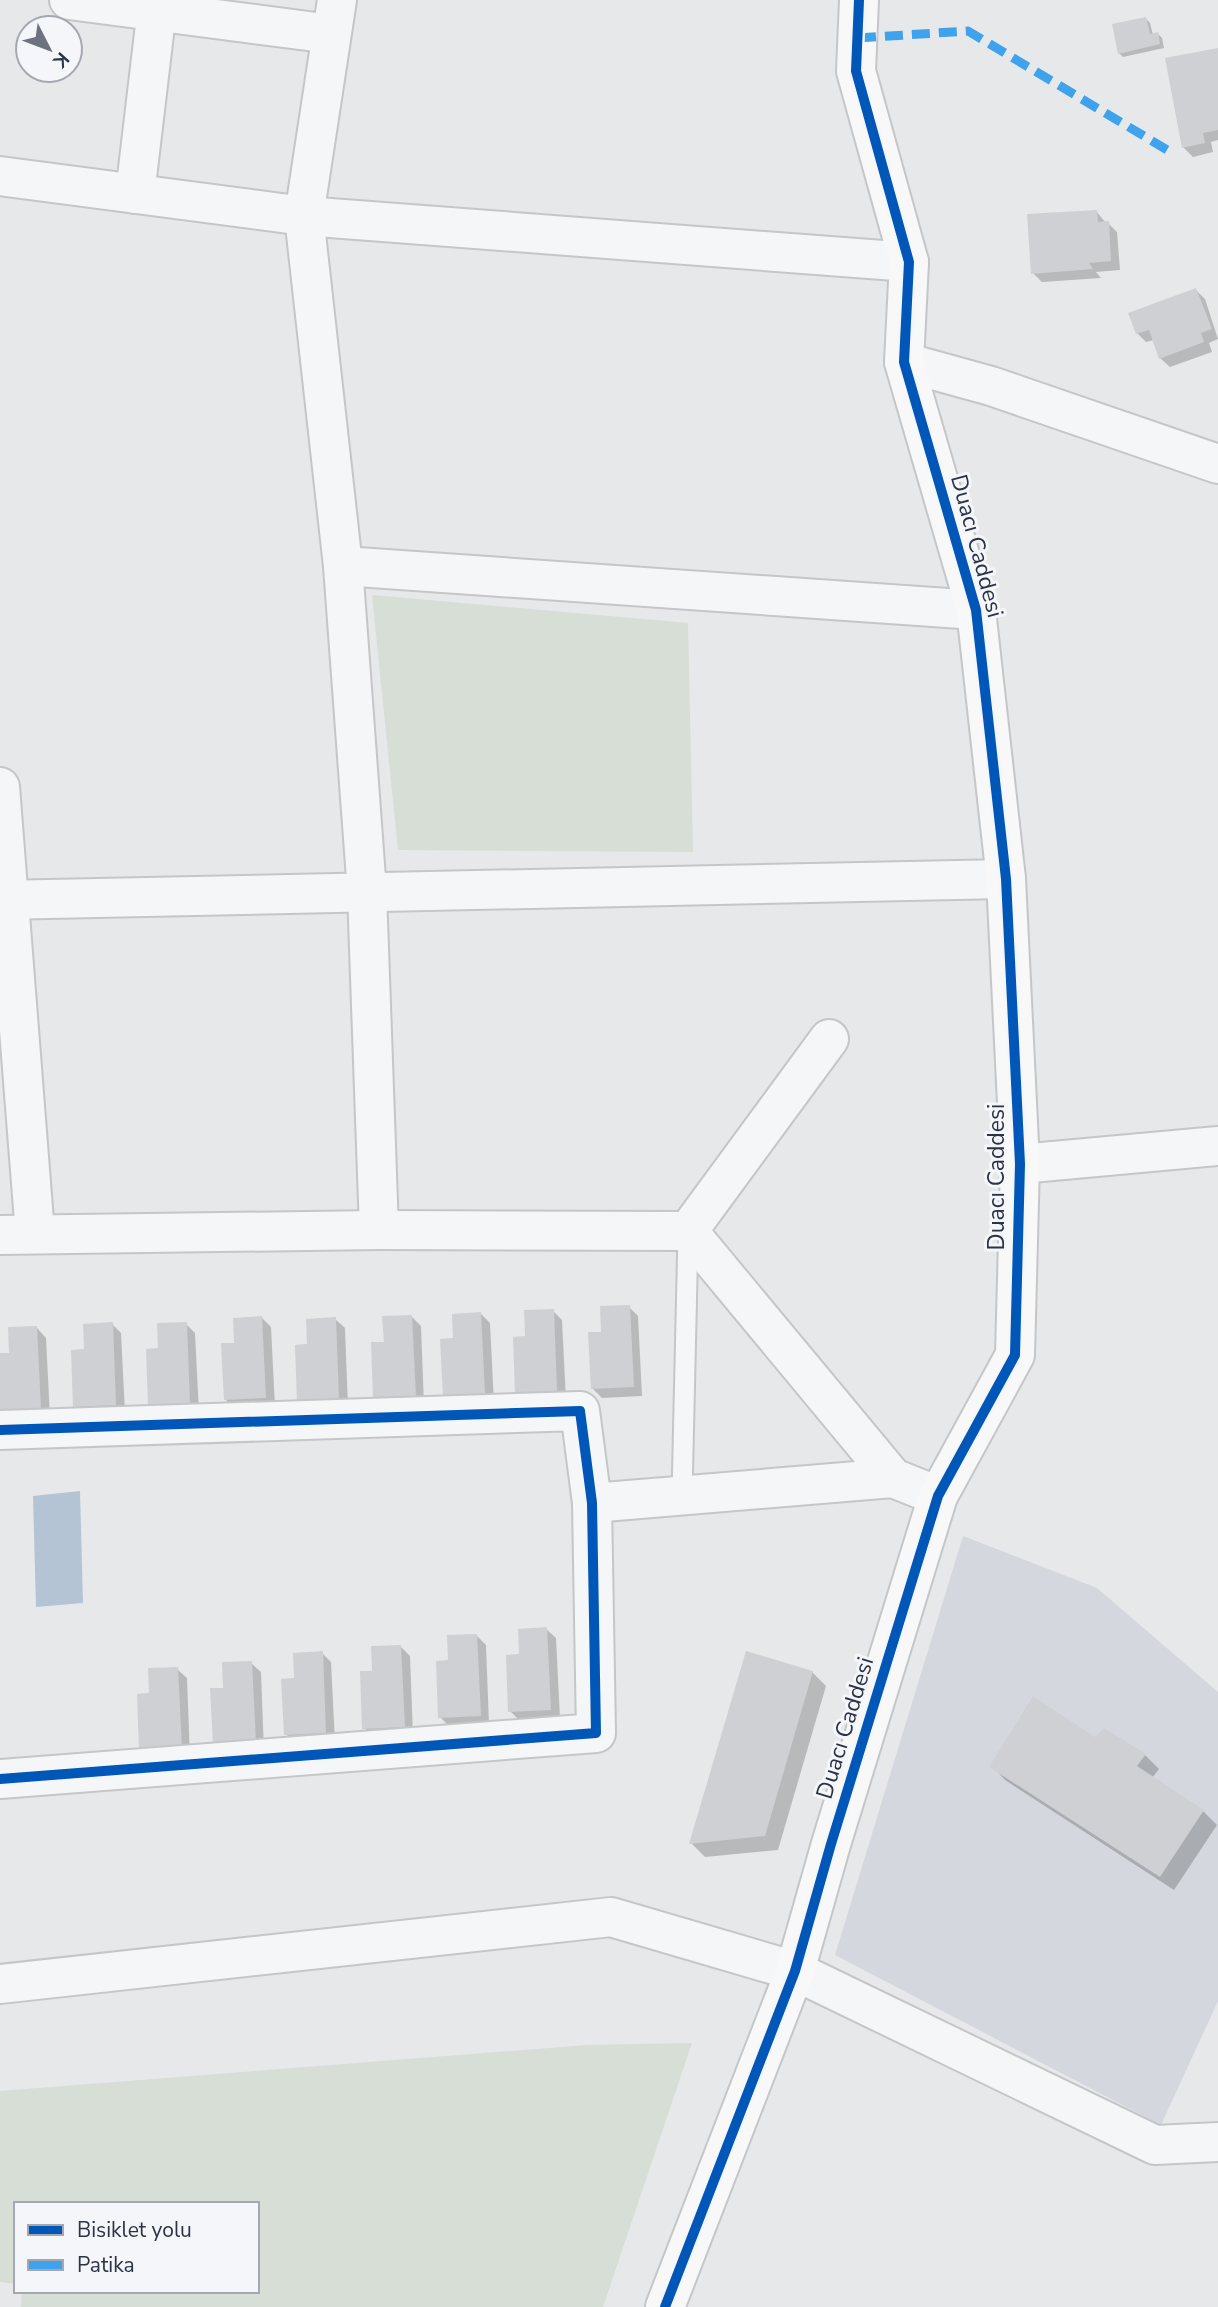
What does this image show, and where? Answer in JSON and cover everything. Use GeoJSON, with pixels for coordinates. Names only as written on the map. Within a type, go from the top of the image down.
{"type":"FeatureCollection","features":[{"type":"Feature","properties":{"kind":"street"},"geometry":{"type":"LineString","coordinates":[[69,0],[334,17],[304,216],[343,566],[368,892],[379,1230]]}},
{"type":"Feature","properties":{"kind":"street","name":"Duacı Caddesi"},"geometry":{"type":"LineString","coordinates":[[665,2307],[795,1972],[831,1844],[938,1496],[1015,1355],[1020,1164],[1006,879],[976,610],[904,362],[909,262],[856,71],[859,0]]}},
{"type":"Feature","properties":{"kind":"street"},"geometry":{"type":"LineString","coordinates":[[135,194],[157,5]]}},
{"type":"Feature","properties":{"kind":"street"},"geometry":{"type":"LineString","coordinates":[[0,176],[304,216],[909,262]]}},
{"type":"Feature","properties":{"kind":"street"},"geometry":{"type":"LineString","coordinates":[[904,362],[991,386],[1218,464]]}},
{"type":"Feature","properties":{"kind":"street"},"geometry":{"type":"LineString","coordinates":[[343,566],[976,610]]}},
{"type":"Feature","properties":{"kind":"street"},"geometry":{"type":"LineString","coordinates":[[0,787],[17,1235],[379,1230],[688,1231]]}},
{"type":"Feature","properties":{"kind":"street"},"geometry":{"type":"LineString","coordinates":[[4,900],[1006,879]]}},
{"type":"Feature","properties":{"kind":"street"},"geometry":{"type":"LineString","coordinates":[[688,1231],[829,1039]]}},
{"type":"Feature","properties":{"kind":"street"},"geometry":{"type":"LineString","coordinates":[[1020,1164],[1218,1146]]}},
{"type":"Feature","properties":{"kind":"street"},"geometry":{"type":"LineString","coordinates":[[688,1231],[893,1478]]}},
{"type":"Feature","properties":{"kind":"street"},"geometry":{"type":"LineString","coordinates":[[0,1430],[580,1411],[592,1503],[596,1733],[0,1779]]}},
{"type":"Feature","properties":{"kind":"street"},"geometry":{"type":"LineString","coordinates":[[592,1503],[893,1478],[938,1496]]}},
{"type":"Feature","properties":{"kind":"street"},"geometry":{"type":"LineString","coordinates":[[0,1984],[611,1917],[795,1972],[1155,2145],[1218,2142]]}},
{"type":"Feature","properties":{"kind":"lane"},"geometry":{"type":"LineString","coordinates":[[682,1495],[688,1231]]}},
{"type":"Feature","properties":{"kind":"shaded area"},"geometry":{"type":"Polygon","coordinates":[[[372,595],[688,623],[693,852],[398,850],[372,595]]]}},
{"type":"Feature","properties":{"kind":"shaded area"},"geometry":{"type":"Polygon","coordinates":[[[963,1536],[1097,1588],[1218,1692],[1218,2001],[1161,2125],[835,1955],[963,1536]]]}},
{"type":"Feature","properties":{"kind":"shaded area"},"geometry":{"type":"Polygon","coordinates":[[[692,2043],[603,2307],[21,2307],[22,2293],[259,2293],[259,2202],[14,2202],[14,2284],[0,2282],[0,2091],[587,2045],[692,2043]]]}},
{"type":"Feature","properties":{"kind":"water"},"geometry":{"type":"Polygon","coordinates":[[[80,1491],[83,1603],[36,1607],[33,1496],[80,1491]]]}},
{"type":"Feature","properties":{"kind":"building"},"geometry":{"type":"Polygon","coordinates":[[[1146,17],[1150,34],[1158,32],[1160,44],[1118,54],[1112,24],[1146,17]]]}},
{"type":"Feature","properties":{"kind":"building"},"geometry":{"type":"Polygon","coordinates":[[[1218,48],[1218,130],[1203,133],[1205,143],[1182,148],[1165,58],[1218,48]]]}},
{"type":"Feature","properties":{"kind":"building"},"geometry":{"type":"Polygon","coordinates":[[[1097,210],[1098,222],[1109,221],[1111,261],[1089,263],[1093,269],[1031,274],[1027,214],[1097,210]]]}},
{"type":"Feature","properties":{"kind":"building"},"geometry":{"type":"Polygon","coordinates":[[[1196,288],[1212,329],[1201,333],[1204,342],[1159,359],[1149,330],[1136,334],[1128,313],[1196,288]]]}},
{"type":"Feature","properties":{"kind":"building"},"geometry":{"type":"Polygon","coordinates":[[[630,1305],[634,1387],[591,1389],[588,1332],[601,1332],[600,1306],[630,1305]]]}},
{"type":"Feature","properties":{"kind":"building"},"geometry":{"type":"Polygon","coordinates":[[[554,1309],[557,1391],[515,1394],[513,1337],[525,1336],[524,1310],[554,1309]]]}},
{"type":"Feature","properties":{"kind":"building"},"geometry":{"type":"Polygon","coordinates":[[[481,1312],[485,1394],[443,1396],[440,1339],[453,1338],[452,1314],[481,1312]]]}},
{"type":"Feature","properties":{"kind":"building"},"geometry":{"type":"Polygon","coordinates":[[[412,1315],[416,1397],[373,1399],[371,1342],[384,1342],[382,1316],[412,1315]]]}},
{"type":"Feature","properties":{"kind":"building"},"geometry":{"type":"Polygon","coordinates":[[[262,1316],[266,1398],[224,1400],[221,1343],[234,1343],[233,1318],[262,1316]]]}},
{"type":"Feature","properties":{"kind":"building"},"geometry":{"type":"Polygon","coordinates":[[[336,1317],[339,1400],[297,1402],[295,1345],[307,1344],[306,1319],[336,1317]]]}},
{"type":"Feature","properties":{"kind":"building"},"geometry":{"type":"Polygon","coordinates":[[[113,1322],[116,1405],[73,1407],[71,1350],[84,1349],[83,1324],[113,1322]]]}},
{"type":"Feature","properties":{"kind":"building"},"geometry":{"type":"Polygon","coordinates":[[[187,1322],[190,1404],[148,1406],[146,1349],[158,1348],[157,1323],[187,1322]]]}},
{"type":"Feature","properties":{"kind":"building"},"geometry":{"type":"Polygon","coordinates":[[[37,1326],[41,1409],[0,1411],[0,1353],[9,1353],[8,1327],[37,1326]]]}},
{"type":"Feature","properties":{"kind":"building"},"geometry":{"type":"Polygon","coordinates":[[[547,1627],[551,1710],[508,1712],[506,1655],[519,1654],[518,1629],[547,1627]]]}},
{"type":"Feature","properties":{"kind":"building"},"geometry":{"type":"Polygon","coordinates":[[[477,1634],[481,1716],[438,1718],[436,1661],[448,1660],[447,1635],[477,1634]]]}},
{"type":"Feature","properties":{"kind":"building"},"geometry":{"type":"Polygon","coordinates":[[[401,1645],[405,1727],[362,1729],[360,1671],[372,1671],[371,1646],[401,1645]]]}},
{"type":"Feature","properties":{"kind":"building"},"geometry":{"type":"Polygon","coordinates":[[[323,1651],[326,1733],[284,1735],[281,1679],[294,1678],[293,1653],[323,1651]]]}},
{"type":"Feature","properties":{"kind":"building"},"geometry":{"type":"Polygon","coordinates":[[[746,1651],[813,1671],[765,1836],[689,1844],[746,1651]]]}},
{"type":"Feature","properties":{"kind":"building"},"geometry":{"type":"Polygon","coordinates":[[[252,1661],[256,1743],[213,1745],[210,1688],[223,1688],[222,1662],[252,1661]]]}},
{"type":"Feature","properties":{"kind":"building"},"geometry":{"type":"Polygon","coordinates":[[[178,1667],[182,1749],[139,1751],[137,1694],[149,1693],[148,1668],[178,1667]]]}},
{"type":"Feature","properties":{"kind":"building"},"geometry":{"type":"Polygon","coordinates":[[[1033,1696],[1095,1737],[1104,1728],[1146,1754],[1137,1766],[1204,1810],[1160,1877],[989,1767],[1033,1696]]]}},
{"type":"Feature","properties":{"kind":"marked path"},"geometry":{"type":"LineString","coordinates":[[858,38],[968,31],[1174,154]]}},
{"type":"Feature","properties":{"kind":"cycle path"},"geometry":{"type":"LineString","coordinates":[[665,2307],[795,1971],[831,1844],[938,1496],[1015,1355],[1020,1164],[1006,879],[976,610],[904,362],[909,262],[856,71],[859,0]]}},
{"type":"Feature","properties":{"kind":"cycle path"},"geometry":{"type":"LineString","coordinates":[[0,1430],[580,1411],[592,1503],[596,1733],[0,1779]]}}]}
